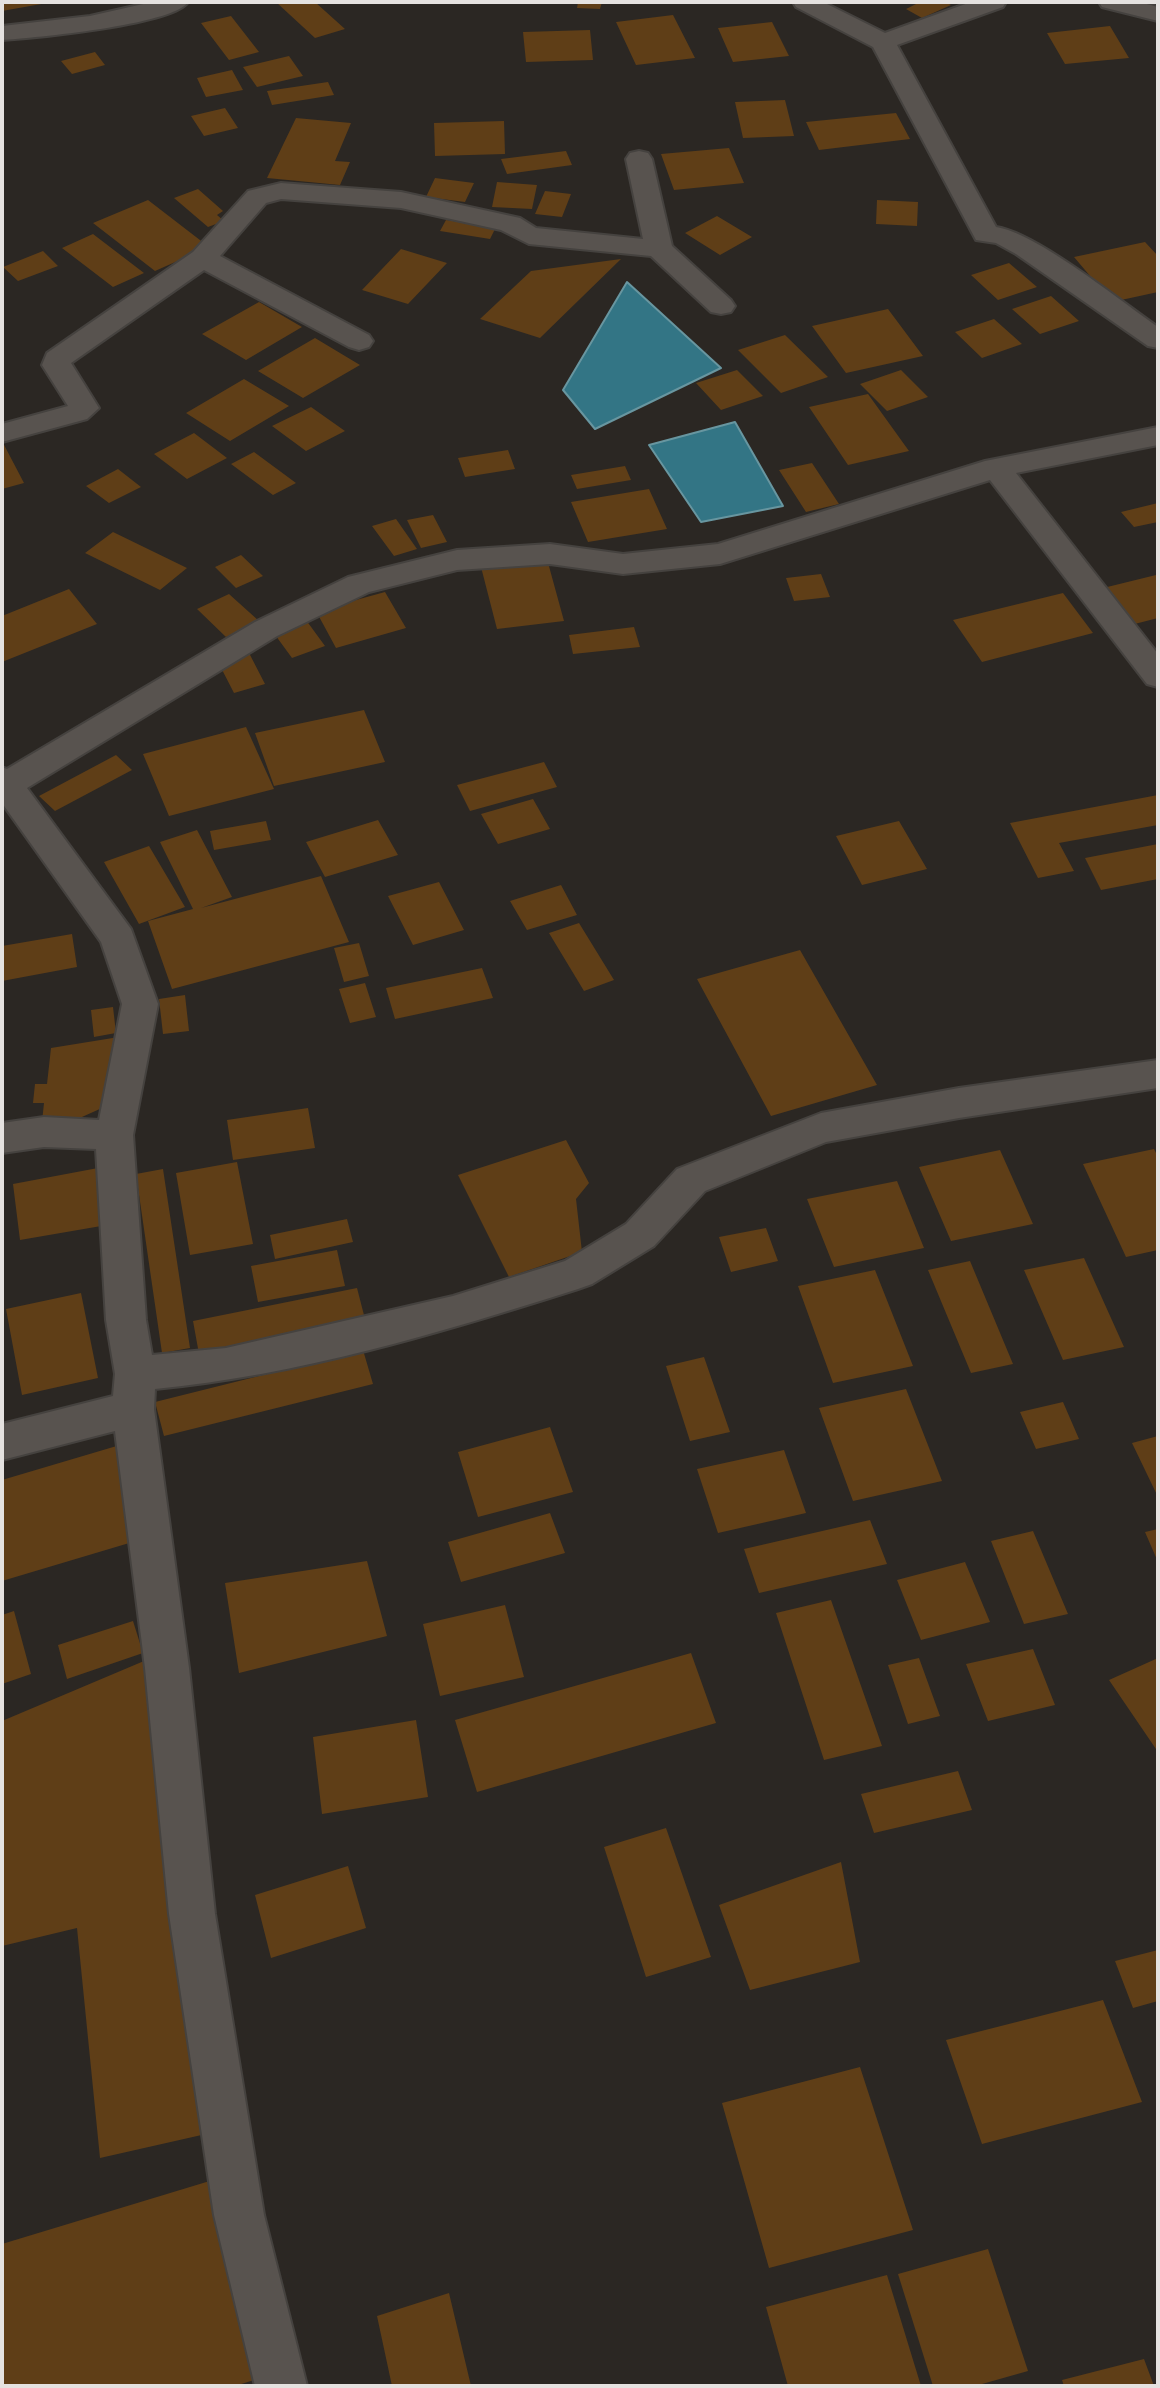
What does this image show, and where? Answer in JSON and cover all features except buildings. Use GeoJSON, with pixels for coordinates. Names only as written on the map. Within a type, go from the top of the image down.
{"type":"FeatureCollection","features":[{"type":"Feature","properties":{"kind":"street"},"geometry":{"type":"LineString","coordinates":[[2,33],[67,27],[148,12],[176,2]]}},
{"type":"Feature","properties":{"kind":"street"},"geometry":{"type":"LineString","coordinates":[[805,2],[883,42],[986,234],[1003,236],[1026,248],[1158,340]]}},
{"type":"Feature","properties":{"kind":"street"},"geometry":{"type":"LineString","coordinates":[[883,42],[995,2]]}},
{"type":"Feature","properties":{"kind":"street"},"geometry":{"type":"LineString","coordinates":[[1111,2],[1158,14]]}},
{"type":"Feature","properties":{"kind":"street"},"geometry":{"type":"LineString","coordinates":[[639,159],[659,249],[721,306]]}},
{"type":"Feature","properties":{"kind":"street"},"geometry":{"type":"LineString","coordinates":[[2,433],[77,413],[84,408],[56,365],[57,359],[203,258],[257,197],[281,191],[401,200],[510,224],[528,236],[659,249]]}},
{"type":"Feature","properties":{"kind":"street"},"geometry":{"type":"LineString","coordinates":[[203,258],[359,341]]}},
{"type":"Feature","properties":{"kind":"street"},"geometry":{"type":"LineString","coordinates":[[281,2386],[239,2215],[192,1914],[167,1668],[126,1320],[114,1135],[140,1004],[118,938],[4,782],[266,629],[359,584],[457,560],[550,554],[623,564],[720,554],[996,468],[1158,436]]}},
{"type":"Feature","properties":{"kind":"street"},"geometry":{"type":"LineString","coordinates":[[996,468],[1158,676]]}},
{"type":"Feature","properties":{"kind":"street"},"geometry":{"type":"LineString","coordinates":[[2,1442],[134,1392],[226,1365],[453,1312],[578,1273],[640,1235],[691,1180],[821,1128],[959,1103],[1158,1074]]}},
{"type":"Feature","properties":{"kind":"street"},"geometry":{"type":"LineString","coordinates":[[2,1138],[44,1132],[114,1135]]}},
{"type":"Feature","properties":{"kind":"water"},"geometry":{"type":"Polygon","coordinates":[[[627,282],[721,368],[595,429],[563,390],[627,282]]]}},
{"type":"Feature","properties":{"kind":"water"},"geometry":{"type":"Polygon","coordinates":[[[735,422],[783,506],[701,522],[649,445],[735,422]]]}}]}
